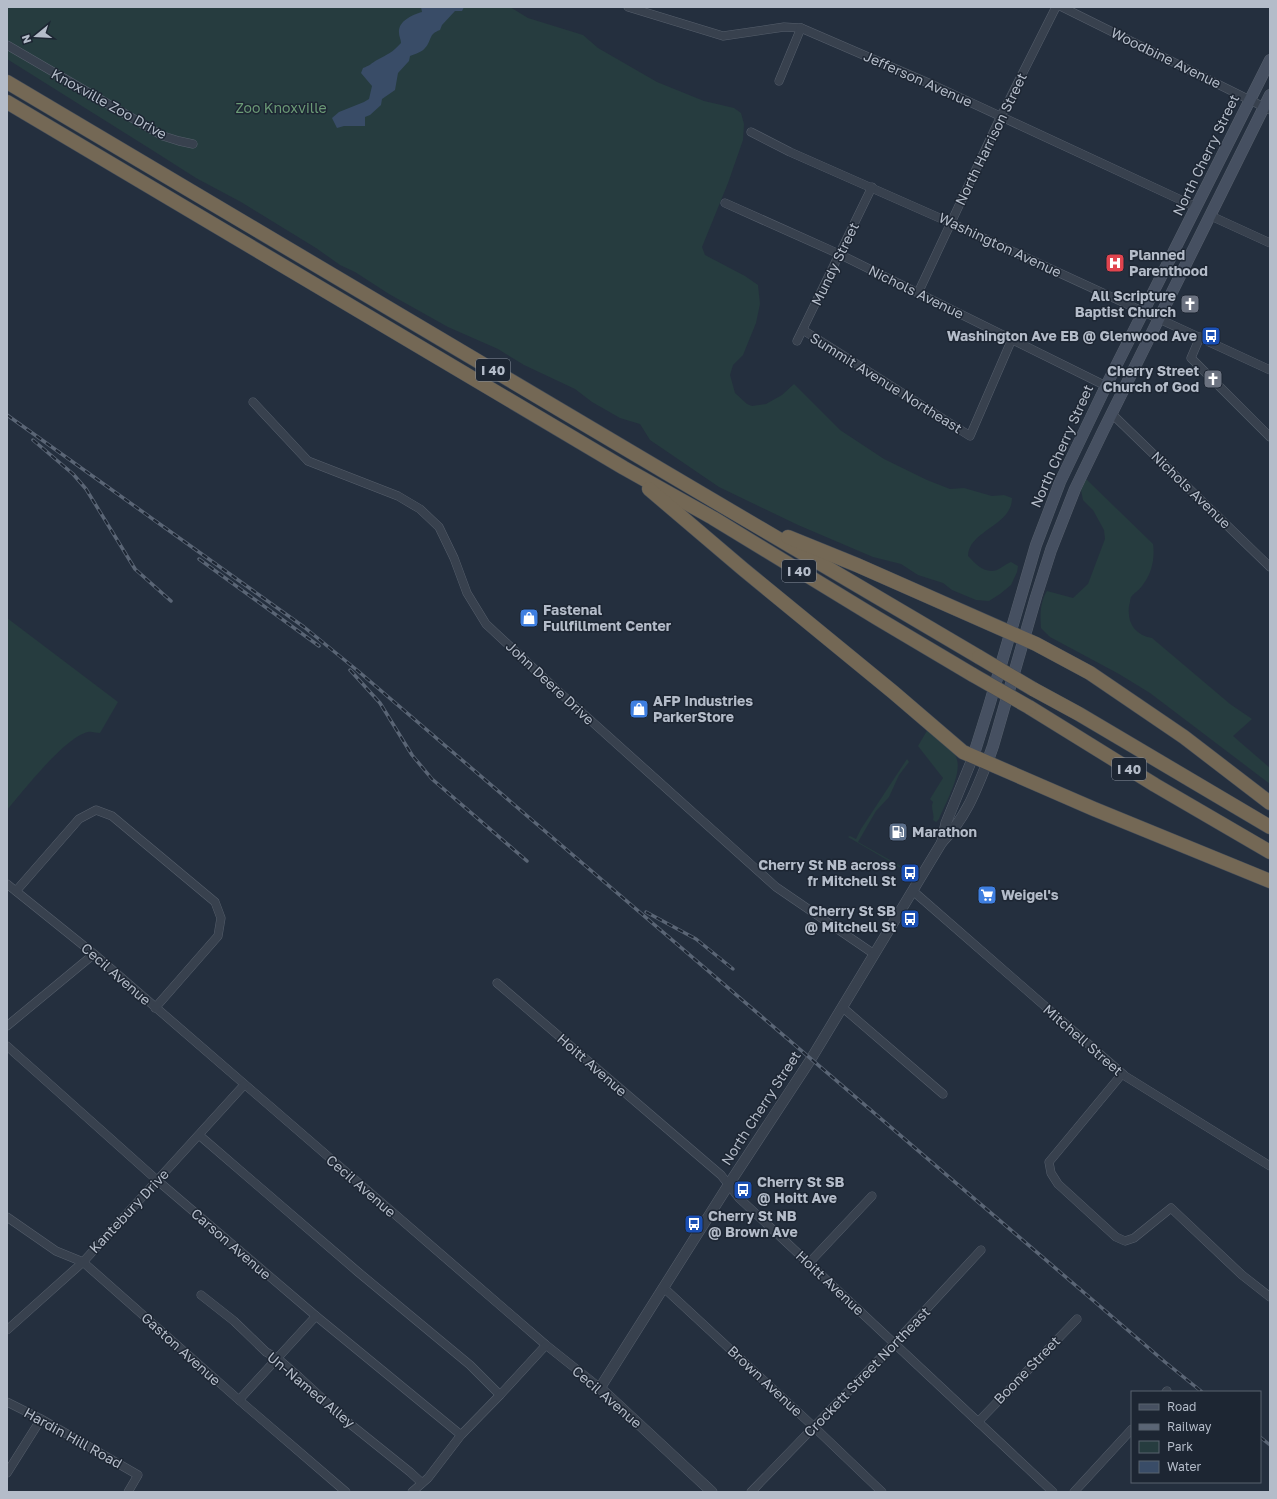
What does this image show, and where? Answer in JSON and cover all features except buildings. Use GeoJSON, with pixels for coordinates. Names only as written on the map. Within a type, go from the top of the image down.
{"type":"FeatureCollection","features":[{"type":"Feature","properties":{"kind":"highway","name":"I 40"},"geometry":{"type":"LineString","coordinates":[[7,82],[740,517],[1270,827]]}},
{"type":"Feature","properties":{"kind":"highway","name":"I 40"},"geometry":{"type":"LineString","coordinates":[[7,102],[624,468],[713,518],[877,618],[1029,707],[1155,785],[1270,852]]}},
{"type":"Feature","properties":{"kind":"highway"},"geometry":{"type":"LineString","coordinates":[[624,468],[743,569],[894,692],[963,752],[1094,809],[1270,881]]}},
{"type":"Feature","properties":{"kind":"highway"},"geometry":{"type":"LineString","coordinates":[[740,517],[857,565],[1024,639],[1090,673],[1184,737],[1270,803]]}},
{"type":"Feature","properties":{"kind":"main road","name":"North Cherry Street"},"geometry":{"type":"LineString","coordinates":[[973,757],[984,726],[1036,545],[1050,507],[1078,442],[1270,60]]}},
{"type":"Feature","properties":{"kind":"main road","name":"North Cherry Street"},"geometry":{"type":"LineString","coordinates":[[987,763],[1042,576],[1061,524],[1090,458],[1159,318],[1210,216],[1267,108],[1270,95]]}},
{"type":"Feature","properties":{"kind":"street","name":"Jefferson Avenue"},"geometry":{"type":"LineString","coordinates":[[628,7],[723,36],[784,27],[801,28],[933,85],[1196,208]]}},
{"type":"Feature","properties":{"kind":"street","name":"North Harrison Street"},"geometry":{"type":"LineString","coordinates":[[918,293],[1001,116],[1056,7]]}},
{"type":"Feature","properties":{"kind":"street","name":"Woodbine Avenue"},"geometry":{"type":"LineString","coordinates":[[1062,7],[1267,108]]}},
{"type":"Feature","properties":{"kind":"street"},"geometry":{"type":"LineString","coordinates":[[779,81],[801,28]]}},
{"type":"Feature","properties":{"kind":"street","name":"Knoxville Zoo Drive"},"geometry":{"type":"LineString","coordinates":[[7,45],[164,136],[193,144]]}},
{"type":"Feature","properties":{"kind":"street","name":"Washington Avenue"},"geometry":{"type":"LineString","coordinates":[[751,132],[790,152],[872,187],[1270,370]]}},
{"type":"Feature","properties":{"kind":"street","name":"Mundy Street"},"geometry":{"type":"LineString","coordinates":[[797,341],[872,187]]}},
{"type":"Feature","properties":{"kind":"street","name":"Nichols Avenue"},"geometry":{"type":"LineString","coordinates":[[725,203],[840,254],[1106,386]]}},
{"type":"Feature","properties":{"kind":"street"},"geometry":{"type":"LineString","coordinates":[[1210,216],[1270,243]]}},
{"type":"Feature","properties":{"kind":"street","name":"Summit Avenue Northeast"},"geometry":{"type":"LineString","coordinates":[[803,330],[970,436],[1012,339]]}},
{"type":"Feature","properties":{"kind":"street"},"geometry":{"type":"LineString","coordinates":[[1200,337],[1191,358],[1270,437]]}},
{"type":"Feature","properties":{"kind":"street","name":"John Deere Drive"},"geometry":{"type":"LineString","coordinates":[[253,402],[308,461],[398,496],[420,509],[439,527],[454,558],[467,593],[486,624],[559,692],[776,887],[874,954]]}},
{"type":"Feature","properties":{"kind":"street","name":"Nichols Avenue"},"geometry":{"type":"LineString","coordinates":[[1112,414],[1270,567]]}},
{"type":"Feature","properties":{"kind":"street","name":"North Cherry Street"},"geometry":{"type":"LineString","coordinates":[[942,842],[946,823],[973,757]]}},
{"type":"Feature","properties":{"kind":"street","name":"North Cherry Street"},"geometry":{"type":"LineString","coordinates":[[600,1388],[729,1184],[788,1096],[942,842],[955,830],[964,816],[987,763]]}},
{"type":"Feature","properties":{"kind":"street"},"geometry":{"type":"LineString","coordinates":[[16,891],[79,819],[96,810],[112,816],[155,851],[215,902],[221,918],[218,936],[155,1008]]}},
{"type":"Feature","properties":{"kind":"street","name":"Cecil Avenue"},"geometry":{"type":"LineString","coordinates":[[7,884],[94,954],[546,1345],[600,1388],[709,1491]]}},
{"type":"Feature","properties":{"kind":"street","name":"Mitchell Street"},"geometry":{"type":"LineString","coordinates":[[913,891],[1122,1074],[1270,1166]]}},
{"type":"Feature","properties":{"kind":"street"},"geometry":{"type":"LineString","coordinates":[[7,1026],[94,954]]}},
{"type":"Feature","properties":{"kind":"street","name":"Hoitt Avenue"},"geometry":{"type":"LineString","coordinates":[[498,983],[721,1175],[739,1198],[809,1262],[1052,1492]]}},
{"type":"Feature","properties":{"kind":"street"},"geometry":{"type":"LineString","coordinates":[[842,1007],[943,1094]]}},
{"type":"Feature","properties":{"kind":"street","name":"Carson Avenue"},"geometry":{"type":"LineString","coordinates":[[7,1046],[158,1181],[316,1316],[461,1434]]}},
{"type":"Feature","properties":{"kind":"street"},"geometry":{"type":"LineString","coordinates":[[1122,1074],[1049,1162],[1051,1174],[1058,1184],[1116,1237],[1125,1241],[1134,1238],[1171,1208],[1242,1276],[1270,1297]]}},
{"type":"Feature","properties":{"kind":"street","name":"Kantebury Drive"},"geometry":{"type":"LineString","coordinates":[[7,1330],[83,1262],[244,1085]]}},
{"type":"Feature","properties":{"kind":"street"},"geometry":{"type":"LineString","coordinates":[[199,1135],[358,1272],[470,1365],[500,1395]]}},
{"type":"Feature","properties":{"kind":"street"},"geometry":{"type":"LineString","coordinates":[[809,1262],[872,1196]]}},
{"type":"Feature","properties":{"kind":"street","name":"Gaston Avenue"},"geometry":{"type":"LineString","coordinates":[[7,1217],[56,1251],[83,1262],[346,1492]]}},
{"type":"Feature","properties":{"kind":"street","name":"Crockett Street Northeast"},"geometry":{"type":"LineString","coordinates":[[751,1492],[894,1344],[981,1250]]}},
{"type":"Feature","properties":{"kind":"street","name":"Brown Avenue"},"geometry":{"type":"LineString","coordinates":[[664,1288],[882,1492]]}},
{"type":"Feature","properties":{"kind":"street","name":"Un-Named Alley"},"geometry":{"type":"LineString","coordinates":[[201,1295],[234,1321],[266,1352],[277,1358],[349,1422],[422,1483]]}},
{"type":"Feature","properties":{"kind":"street"},"geometry":{"type":"LineString","coordinates":[[239,1400],[316,1316]]}},
{"type":"Feature","properties":{"kind":"street","name":"Boone Street"},"geometry":{"type":"LineString","coordinates":[[978,1422],[1077,1319]]}},
{"type":"Feature","properties":{"kind":"street"},"geometry":{"type":"LineString","coordinates":[[412,1492],[428,1478],[461,1434],[500,1395],[546,1345]]}},
{"type":"Feature","properties":{"kind":"street","name":"Hardin Hill Road"},"geometry":{"type":"LineString","coordinates":[[7,1402],[41,1419],[138,1475],[128,1492]]}},
{"type":"Feature","properties":{"kind":"street"},"geometry":{"type":"LineString","coordinates":[[7,1473],[41,1419]]}},
{"type":"Feature","properties":{"kind":"street"},"geometry":{"type":"LineString","coordinates":[[1074,1492],[1131,1430]]}},
{"type":"Feature","properties":{"kind":"green space","name":"Zoo Knoxville"},"geometry":{"type":"Polygon","coordinates":[[[7,7],[510,7],[528,18],[583,35],[598,48],[657,82],[704,101],[734,108],[741,113],[744,124],[743,140],[728,183],[702,247],[705,255],[745,276],[758,285],[760,304],[756,323],[743,355],[733,365],[730,375],[735,393],[747,404],[752,406],[766,404],[782,395],[794,384],[840,430],[884,459],[927,480],[950,489],[964,488],[992,496],[1004,495],[1012,498],[1010,507],[1005,515],[975,540],[970,547],[968,556],[981,568],[988,571],[997,570],[1011,562],[1018,566],[1011,585],[989,601],[976,600],[952,590],[943,583],[918,575],[901,564],[873,557],[798,525],[719,487],[650,440],[640,424],[620,418],[592,402],[575,389],[524,365],[498,349],[448,327],[389,294],[355,272],[340,265],[316,248],[241,202],[196,178],[7,59],[7,7]]]}},
{"type":"Feature","properties":{"kind":"green space"},"geometry":{"type":"Polygon","coordinates":[[[1086,479],[1153,544],[1153,559],[1149,575],[1140,589],[1131,597],[1129,618],[1133,627],[1141,634],[1152,638],[1230,704],[1252,719],[1233,736],[1270,768],[1270,784],[1150,693],[1119,674],[1050,637],[1041,628],[1041,609],[1047,591],[1073,598],[1088,584],[1105,539],[1104,530],[1093,510],[1083,500],[1081,490],[1086,479]]]}},
{"type":"Feature","properties":{"kind":"green space"},"geometry":{"type":"Polygon","coordinates":[[[7,618],[118,702],[100,733],[88,732],[79,736],[68,744],[56,754],[7,810],[7,618]]]}},
{"type":"Feature","properties":{"kind":"green space"},"geometry":{"type":"Polygon","coordinates":[[[928,729],[950,748],[955,755],[958,769],[953,787],[939,819],[936,822],[933,820],[933,802],[930,799],[943,778],[918,746],[928,729]]]}},
{"type":"Feature","properties":{"kind":"green space"},"geometry":{"type":"Polygon","coordinates":[[[907,759],[909,762],[899,775],[889,797],[876,811],[858,842],[906,869],[911,868],[913,872],[911,874],[848,837],[850,836],[856,839],[907,759]]]}},
{"type":"Feature","properties":{"kind":"water"},"geometry":{"type":"Polygon","coordinates":[[[421,7],[464,7],[462,11],[455,11],[442,25],[440,30],[432,36],[424,49],[410,56],[409,61],[398,73],[395,90],[382,99],[381,105],[370,115],[365,117],[365,126],[344,126],[337,128],[332,118],[339,112],[369,99],[372,86],[361,73],[363,68],[390,53],[401,43],[399,29],[401,25],[406,19],[422,12],[421,7]]]}},
{"type":"Feature","properties":{"kind":"railway"},"geometry":{"type":"LineString","coordinates":[[7,415],[304,627],[358,671],[1201,1391]]}},
{"type":"Feature","properties":{"kind":"railway"},"geometry":{"type":"LineString","coordinates":[[33,440],[73,474],[86,489],[135,569],[171,601]]}},
{"type":"Feature","properties":{"kind":"railway"},"geometry":{"type":"LineString","coordinates":[[199,559],[319,646]]}},
{"type":"Feature","properties":{"kind":"railway"},"geometry":{"type":"LineString","coordinates":[[350,670],[380,703],[412,755],[432,779],[527,861]]}},
{"type":"Feature","properties":{"kind":"railway"},"geometry":{"type":"LineString","coordinates":[[646,912],[696,939],[733,969]]}},
{"type":"Feature","properties":{"kind":"railway"},"geometry":{"type":"LineString","coordinates":[[1261,1438],[1270,1445]]}},
{"type":"Feature","properties":{"kind":"place","name":"Planned Parenthood"},"geometry":{"type":"Point","coordinates":[1115,263]}},
{"type":"Feature","properties":{"kind":"place","name":"All Scripture Baptist Church"},"geometry":{"type":"Point","coordinates":[1190,304]}},
{"type":"Feature","properties":{"kind":"place","name":"Washington Ave EB @ Glenwood Ave"},"geometry":{"type":"Point","coordinates":[1211,336]}},
{"type":"Feature","properties":{"kind":"place","name":"Cherry Street Church of God"},"geometry":{"type":"Point","coordinates":[1213,379]}},
{"type":"Feature","properties":{"kind":"place","name":"Fastenal Fullfillment Center"},"geometry":{"type":"Point","coordinates":[529,618]}},
{"type":"Feature","properties":{"kind":"place","name":"AFP Industries ParkerStore"},"geometry":{"type":"Point","coordinates":[639,709]}},
{"type":"Feature","properties":{"kind":"place","name":"Marathon"},"geometry":{"type":"Point","coordinates":[898,832]}},
{"type":"Feature","properties":{"kind":"place","name":"Cherry St NB across fr Mitchell St"},"geometry":{"type":"Point","coordinates":[910,873]}},
{"type":"Feature","properties":{"kind":"place","name":"Weigel's"},"geometry":{"type":"Point","coordinates":[987,895]}},
{"type":"Feature","properties":{"kind":"place","name":"Cherry St SB @ Mitchell St"},"geometry":{"type":"Point","coordinates":[910,919]}},
{"type":"Feature","properties":{"kind":"place","name":"Cherry St SB @ Hoitt Ave"},"geometry":{"type":"Point","coordinates":[743,1190]}},
{"type":"Feature","properties":{"kind":"place","name":"Cherry St NB @ Brown Ave"},"geometry":{"type":"Point","coordinates":[694,1224]}}]}
